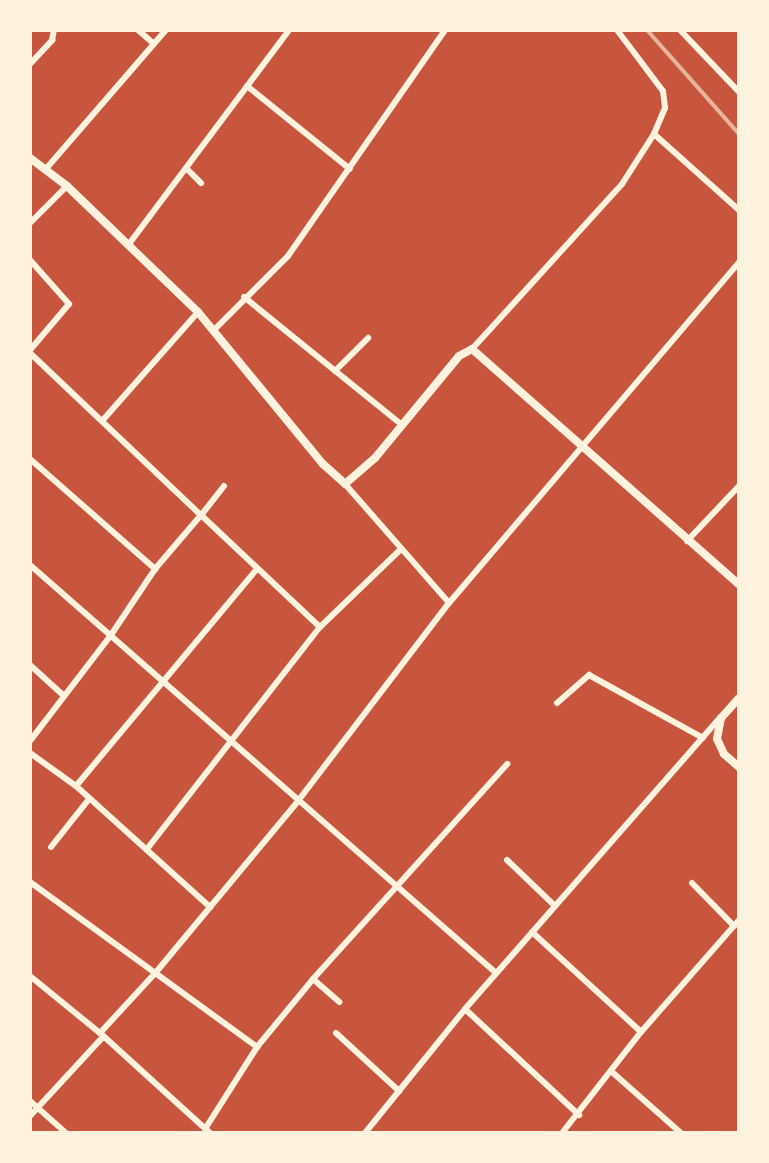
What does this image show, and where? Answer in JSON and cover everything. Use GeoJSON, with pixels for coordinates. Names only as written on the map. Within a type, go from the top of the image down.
{"type":"FeatureCollection","features":[{"type":"Feature","properties":{"kind":"street"},"geometry":{"type":"LineString","coordinates":[[30,64],[52,40],[54,30]]}},
{"type":"Feature","properties":{"kind":"street"},"geometry":{"type":"LineString","coordinates":[[138,30],[154,44]]}},
{"type":"Feature","properties":{"kind":"street"},"geometry":{"type":"LineString","coordinates":[[45,170],[166,30]]}},
{"type":"Feature","properties":{"kind":"street"},"geometry":{"type":"LineString","coordinates":[[129,244],[289,30]]}},
{"type":"Feature","properties":{"kind":"street"},"geometry":{"type":"LineString","coordinates":[[213,332],[244,297],[288,256],[445,30]]}},
{"type":"Feature","properties":{"kind":"street"},"geometry":{"type":"LineString","coordinates":[[345,484],[375,458],[459,356],[472,349],[622,184],[654,134],[665,108],[663,91],[617,30]]}},
{"type":"Feature","properties":{"kind":"street"},"geometry":{"type":"LineString","coordinates":[[680,30],[739,92]]}},
{"type":"Feature","properties":{"kind":"street"},"geometry":{"type":"LineString","coordinates":[[247,86],[350,169]]}},
{"type":"Feature","properties":{"kind":"street"},"geometry":{"type":"LineString","coordinates":[[654,134],[739,210]]}},
{"type":"Feature","properties":{"kind":"street"},"geometry":{"type":"LineString","coordinates":[[30,158],[67,186],[198,312],[322,464],[345,484],[400,550],[449,603]]}},
{"type":"Feature","properties":{"kind":"street"},"geometry":{"type":"LineString","coordinates":[[187,169],[201,183]]}},
{"type":"Feature","properties":{"kind":"street"},"geometry":{"type":"LineString","coordinates":[[30,224],[67,186]]}},
{"type":"Feature","properties":{"kind":"street"},"geometry":{"type":"LineString","coordinates":[[30,260],[69,304],[30,351],[320,627]]}},
{"type":"Feature","properties":{"kind":"street"},"geometry":{"type":"LineString","coordinates":[[30,1116],[157,971],[298,801],[449,603],[580,446],[739,262]]}},
{"type":"Feature","properties":{"kind":"street"},"geometry":{"type":"LineString","coordinates":[[244,297],[402,425]]}},
{"type":"Feature","properties":{"kind":"street"},"geometry":{"type":"LineString","coordinates":[[102,421],[198,312]]}},
{"type":"Feature","properties":{"kind":"street"},"geometry":{"type":"LineString","coordinates":[[335,371],[368,338]]}},
{"type":"Feature","properties":{"kind":"street"},"geometry":{"type":"LineString","coordinates":[[472,349],[739,584]]}},
{"type":"Feature","properties":{"kind":"street"},"geometry":{"type":"LineString","coordinates":[[30,459],[155,569]]}},
{"type":"Feature","properties":{"kind":"street"},"geometry":{"type":"LineString","coordinates":[[30,741],[111,635],[155,569],[224,486]]}},
{"type":"Feature","properties":{"kind":"street"},"geometry":{"type":"LineString","coordinates":[[687,540],[739,486]]}},
{"type":"Feature","properties":{"kind":"street"},"geometry":{"type":"LineString","coordinates":[[147,849],[320,627],[400,550]]}},
{"type":"Feature","properties":{"kind":"street"},"geometry":{"type":"LineString","coordinates":[[30,565],[496,973]]}},
{"type":"Feature","properties":{"kind":"street"},"geometry":{"type":"LineString","coordinates":[[76,786],[257,569]]}},
{"type":"Feature","properties":{"kind":"street"},"geometry":{"type":"LineString","coordinates":[[30,665],[63,695]]}},
{"type":"Feature","properties":{"kind":"street"},"geometry":{"type":"LineString","coordinates":[[556,703],[589,675],[703,738]]}},
{"type":"Feature","properties":{"kind":"street"},"geometry":{"type":"LineString","coordinates":[[365,1133],[465,1009],[739,698]]}},
{"type":"Feature","properties":{"kind":"street"},"geometry":{"type":"LineString","coordinates":[[721,718],[717,738],[724,754],[739,767]]}},
{"type":"Feature","properties":{"kind":"street"},"geometry":{"type":"LineString","coordinates":[[30,753],[76,786],[210,907]]}},
{"type":"Feature","properties":{"kind":"street"},"geometry":{"type":"LineString","coordinates":[[30,976],[101,1035],[207,1131],[256,1047],[313,979],[507,764]]}},
{"type":"Feature","properties":{"kind":"street"},"geometry":{"type":"LineString","coordinates":[[51,847],[89,799]]}},
{"type":"Feature","properties":{"kind":"street"},"geometry":{"type":"LineString","coordinates":[[507,860],[555,906]]}},
{"type":"Feature","properties":{"kind":"street"},"geometry":{"type":"LineString","coordinates":[[30,882],[157,971],[256,1047]]}},
{"type":"Feature","properties":{"kind":"street"},"geometry":{"type":"LineString","coordinates":[[692,884],[734,926]]}},
{"type":"Feature","properties":{"kind":"street"},"geometry":{"type":"LineString","coordinates":[[562,1133],[612,1072],[641,1032],[739,920]]}},
{"type":"Feature","properties":{"kind":"street"},"geometry":{"type":"LineString","coordinates":[[532,932],[641,1032]]}},
{"type":"Feature","properties":{"kind":"street"},"geometry":{"type":"LineString","coordinates":[[313,979],[339,1002]]}},
{"type":"Feature","properties":{"kind":"street"},"geometry":{"type":"LineString","coordinates":[[465,1009],[579,1114]]}},
{"type":"Feature","properties":{"kind":"street"},"geometry":{"type":"LineString","coordinates":[[336,1034],[399,1091]]}},
{"type":"Feature","properties":{"kind":"street"},"geometry":{"type":"LineString","coordinates":[[612,1072],[681,1133]]}},
{"type":"Feature","properties":{"kind":"street"},"geometry":{"type":"LineString","coordinates":[[30,1101],[66,1133]]}},
{"type":"Feature","properties":{"kind":"railway"},"geometry":{"type":"LineString","coordinates":[[647,30],[739,134]]}}]}
